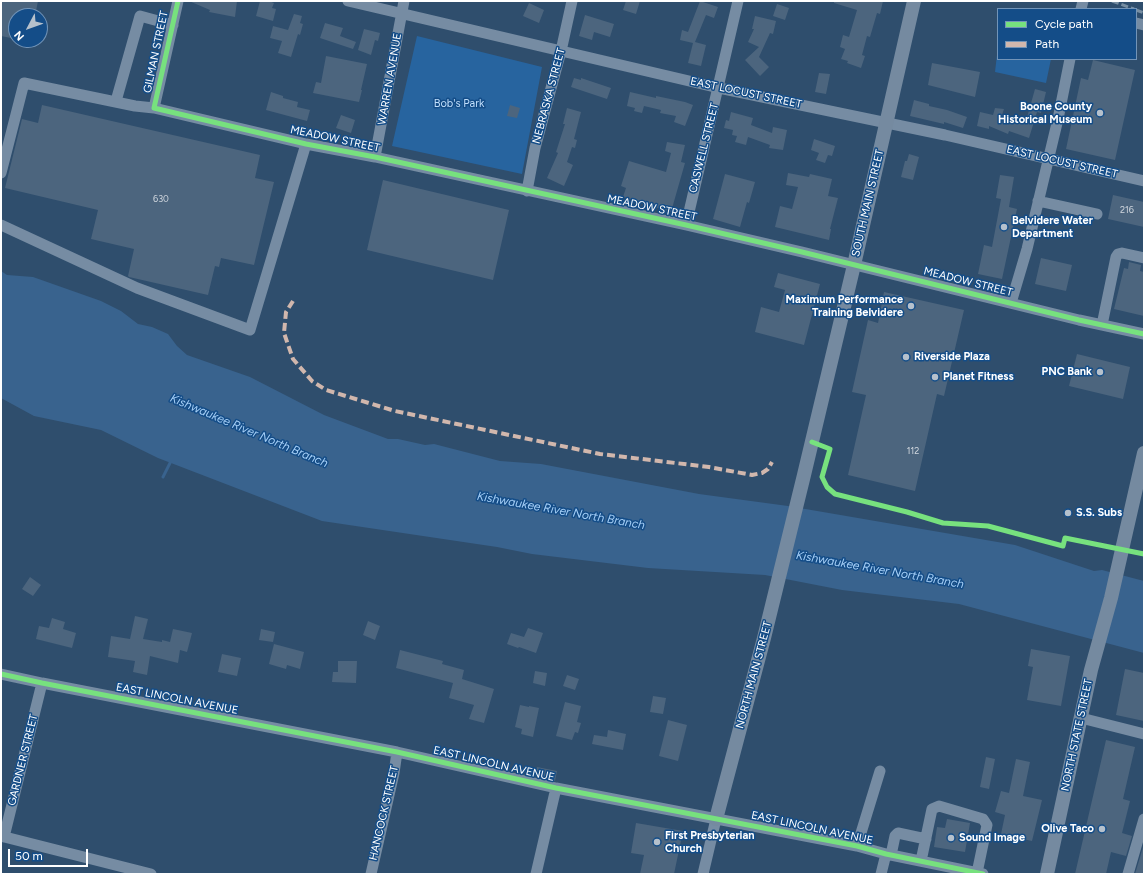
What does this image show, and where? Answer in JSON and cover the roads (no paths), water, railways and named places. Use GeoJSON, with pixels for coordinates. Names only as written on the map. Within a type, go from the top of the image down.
{"type":"FeatureCollection","features":[{"type":"Feature","properties":{"kind":"main road","name":"SOUTH MAIN STREET"},"geometry":{"type":"LineString","coordinates":[[804,475],[914,1]]}},
{"type":"Feature","properties":{"kind":"main road","name":"NORTH STATE STREET"},"geometry":{"type":"LineString","coordinates":[[1047,874],[1091,670],[1111,598],[1144,453]]}},
{"type":"Feature","properties":{"kind":"main road","name":"NORTH MAIN STREET"},"geometry":{"type":"LineString","coordinates":[[716,819],[764,638],[804,475]]}},
{"type":"Feature","properties":{"kind":"street","name":"GILMAN STREET"},"geometry":{"type":"LineString","coordinates":[[154,108],[178,1]]}},
{"type":"Feature","properties":{"kind":"street","name":"EAST LOCUST STREET"},"geometry":{"type":"LineString","coordinates":[[348,1],[719,88],[887,122],[1144,181]]}},
{"type":"Feature","properties":{"kind":"street","name":"WARREN AVENUE"},"geometry":{"type":"LineString","coordinates":[[375,157],[404,1]]}},
{"type":"Feature","properties":{"kind":"street","name":"NEBRASKA STREET"},"geometry":{"type":"LineString","coordinates":[[527,191],[535,148],[561,51],[572,1]]}},
{"type":"Feature","properties":{"kind":"street","name":"CASWELL STREET"},"geometry":{"type":"LineString","coordinates":[[686,225],[738,1]]}},
{"type":"Feature","properties":{"kind":"street"},"geometry":{"type":"LineString","coordinates":[[116,101],[140,16],[173,25]]}},
{"type":"Feature","properties":{"kind":"street"},"geometry":{"type":"LineString","coordinates":[[1011,302],[1027,249],[1058,119],[1070,60]]}},
{"type":"Feature","properties":{"kind":"street","name":"MEADOW STREET"},"geometry":{"type":"LineString","coordinates":[[1,173],[24,83],[135,106],[154,108],[306,144],[375,157],[686,225],[1144,334]]}},
{"type":"Feature","properties":{"kind":"street"},"geometry":{"type":"LineString","coordinates":[[1,225],[137,288],[250,330],[306,144]]}},
{"type":"Feature","properties":{"kind":"street"},"geometry":{"type":"LineString","coordinates":[[1038,201],[1097,214]]}},
{"type":"Feature","properties":{"kind":"street"},"geometry":{"type":"LineString","coordinates":[[1102,324],[1116,257],[1118,254],[1122,253],[1144,258]]}},
{"type":"Feature","properties":{"kind":"street","name":"EAST LINCOLN AVENUE"},"geometry":{"type":"LineString","coordinates":[[1,674],[397,752],[556,788],[857,846],[888,855],[980,873]]}},
{"type":"Feature","properties":{"kind":"street","name":"GARDNER STREET"},"geometry":{"type":"LineString","coordinates":[[3,836],[42,683]]}},
{"type":"Feature","properties":{"kind":"street"},"geometry":{"type":"LineString","coordinates":[[1081,718],[1144,734]]}},
{"type":"Feature","properties":{"kind":"street","name":"HANCOCK STREET"},"geometry":{"type":"LineString","coordinates":[[370,874],[394,773],[397,752]]}},
{"type":"Feature","properties":{"kind":"street","name":"EAST LINCOLN AVENUE"},"geometry":{"type":"LineString","coordinates":[[857,846],[880,771]]}},
{"type":"Feature","properties":{"kind":"street"},"geometry":{"type":"LineString","coordinates":[[536,874],[556,788]]}},
{"type":"Feature","properties":{"kind":"street"},"geometry":{"type":"LineString","coordinates":[[921,862],[932,809],[939,806],[983,819],[987,826],[980,873]]}},
{"type":"Feature","properties":{"kind":"street","name":"NORTH MAIN STREET"},"geometry":{"type":"LineString","coordinates":[[704,874],[716,819]]}},
{"type":"Feature","properties":{"kind":"street"},"geometry":{"type":"LineString","coordinates":[[1128,874],[1144,819]]}},
{"type":"Feature","properties":{"kind":"street"},"geometry":{"type":"LineString","coordinates":[[882,874],[895,836],[898,833],[926,839]]}},
{"type":"Feature","properties":{"kind":"street"},"geometry":{"type":"LineString","coordinates":[[3,836],[152,874]]}},
{"type":"Feature","properties":{"kind":"water","name":"Kishwaukee River North Branch"},"geometry":{"type":"Polygon","coordinates":[[[1,271],[7,275],[33,277],[101,301],[121,311],[138,324],[152,327],[168,334],[177,346],[187,355],[250,377],[324,415],[388,439],[398,439],[425,445],[434,444],[500,461],[541,464],[699,494],[788,506],[1015,545],[1094,571],[1102,570],[1144,581],[1144,653],[959,604],[842,590],[765,575],[648,568],[532,554],[497,547],[322,521],[158,458],[101,430],[34,416],[1,398],[1,271]]]}},
{"type":"Feature","properties":{"kind":"waterway"},"geometry":{"type":"LineString","coordinates":[[163,477],[170,463]]}},
{"type":"Feature","properties":{"kind":"railway"},"geometry":{"type":"LineString","coordinates":[[1112,1],[1131,8]]}},
{"type":"Feature","properties":{"kind":"railway"},"geometry":{"type":"LineString","coordinates":[[1137,10],[1144,13]]}},
{"type":"Feature","properties":{"kind":"place","name":"Boone County Historical Museum"},"geometry":{"type":"Point","coordinates":[1100,113]}},
{"type":"Feature","properties":{"kind":"place","name":"Belvidere Water Department"},"geometry":{"type":"Point","coordinates":[1004,227]}},
{"type":"Feature","properties":{"kind":"place","name":"Maximum Performance Training Belvidere"},"geometry":{"type":"Point","coordinates":[911,306]}},
{"type":"Feature","properties":{"kind":"place","name":"Riverside Plaza"},"geometry":{"type":"Point","coordinates":[906,357]}},
{"type":"Feature","properties":{"kind":"place","name":"PNC Bank"},"geometry":{"type":"Point","coordinates":[1100,372]}},
{"type":"Feature","properties":{"kind":"place","name":"Planet Fitness"},"geometry":{"type":"Point","coordinates":[935,377]}},
{"type":"Feature","properties":{"kind":"place","name":"S.S. Subs"},"geometry":{"type":"Point","coordinates":[1068,513]}},
{"type":"Feature","properties":{"kind":"place","name":"Olive Taco"},"geometry":{"type":"Point","coordinates":[1102,829]}},
{"type":"Feature","properties":{"kind":"place","name":"Sound Image"},"geometry":{"type":"Point","coordinates":[951,838]}},
{"type":"Feature","properties":{"kind":"place","name":"First Presbyterian Church"},"geometry":{"type":"Point","coordinates":[657,842]}},
{"type":"Feature","properties":{"kind":"park label","name":"Bob's Park"},"geometry":{"type":"Point","coordinates":[459,104]}}]}
